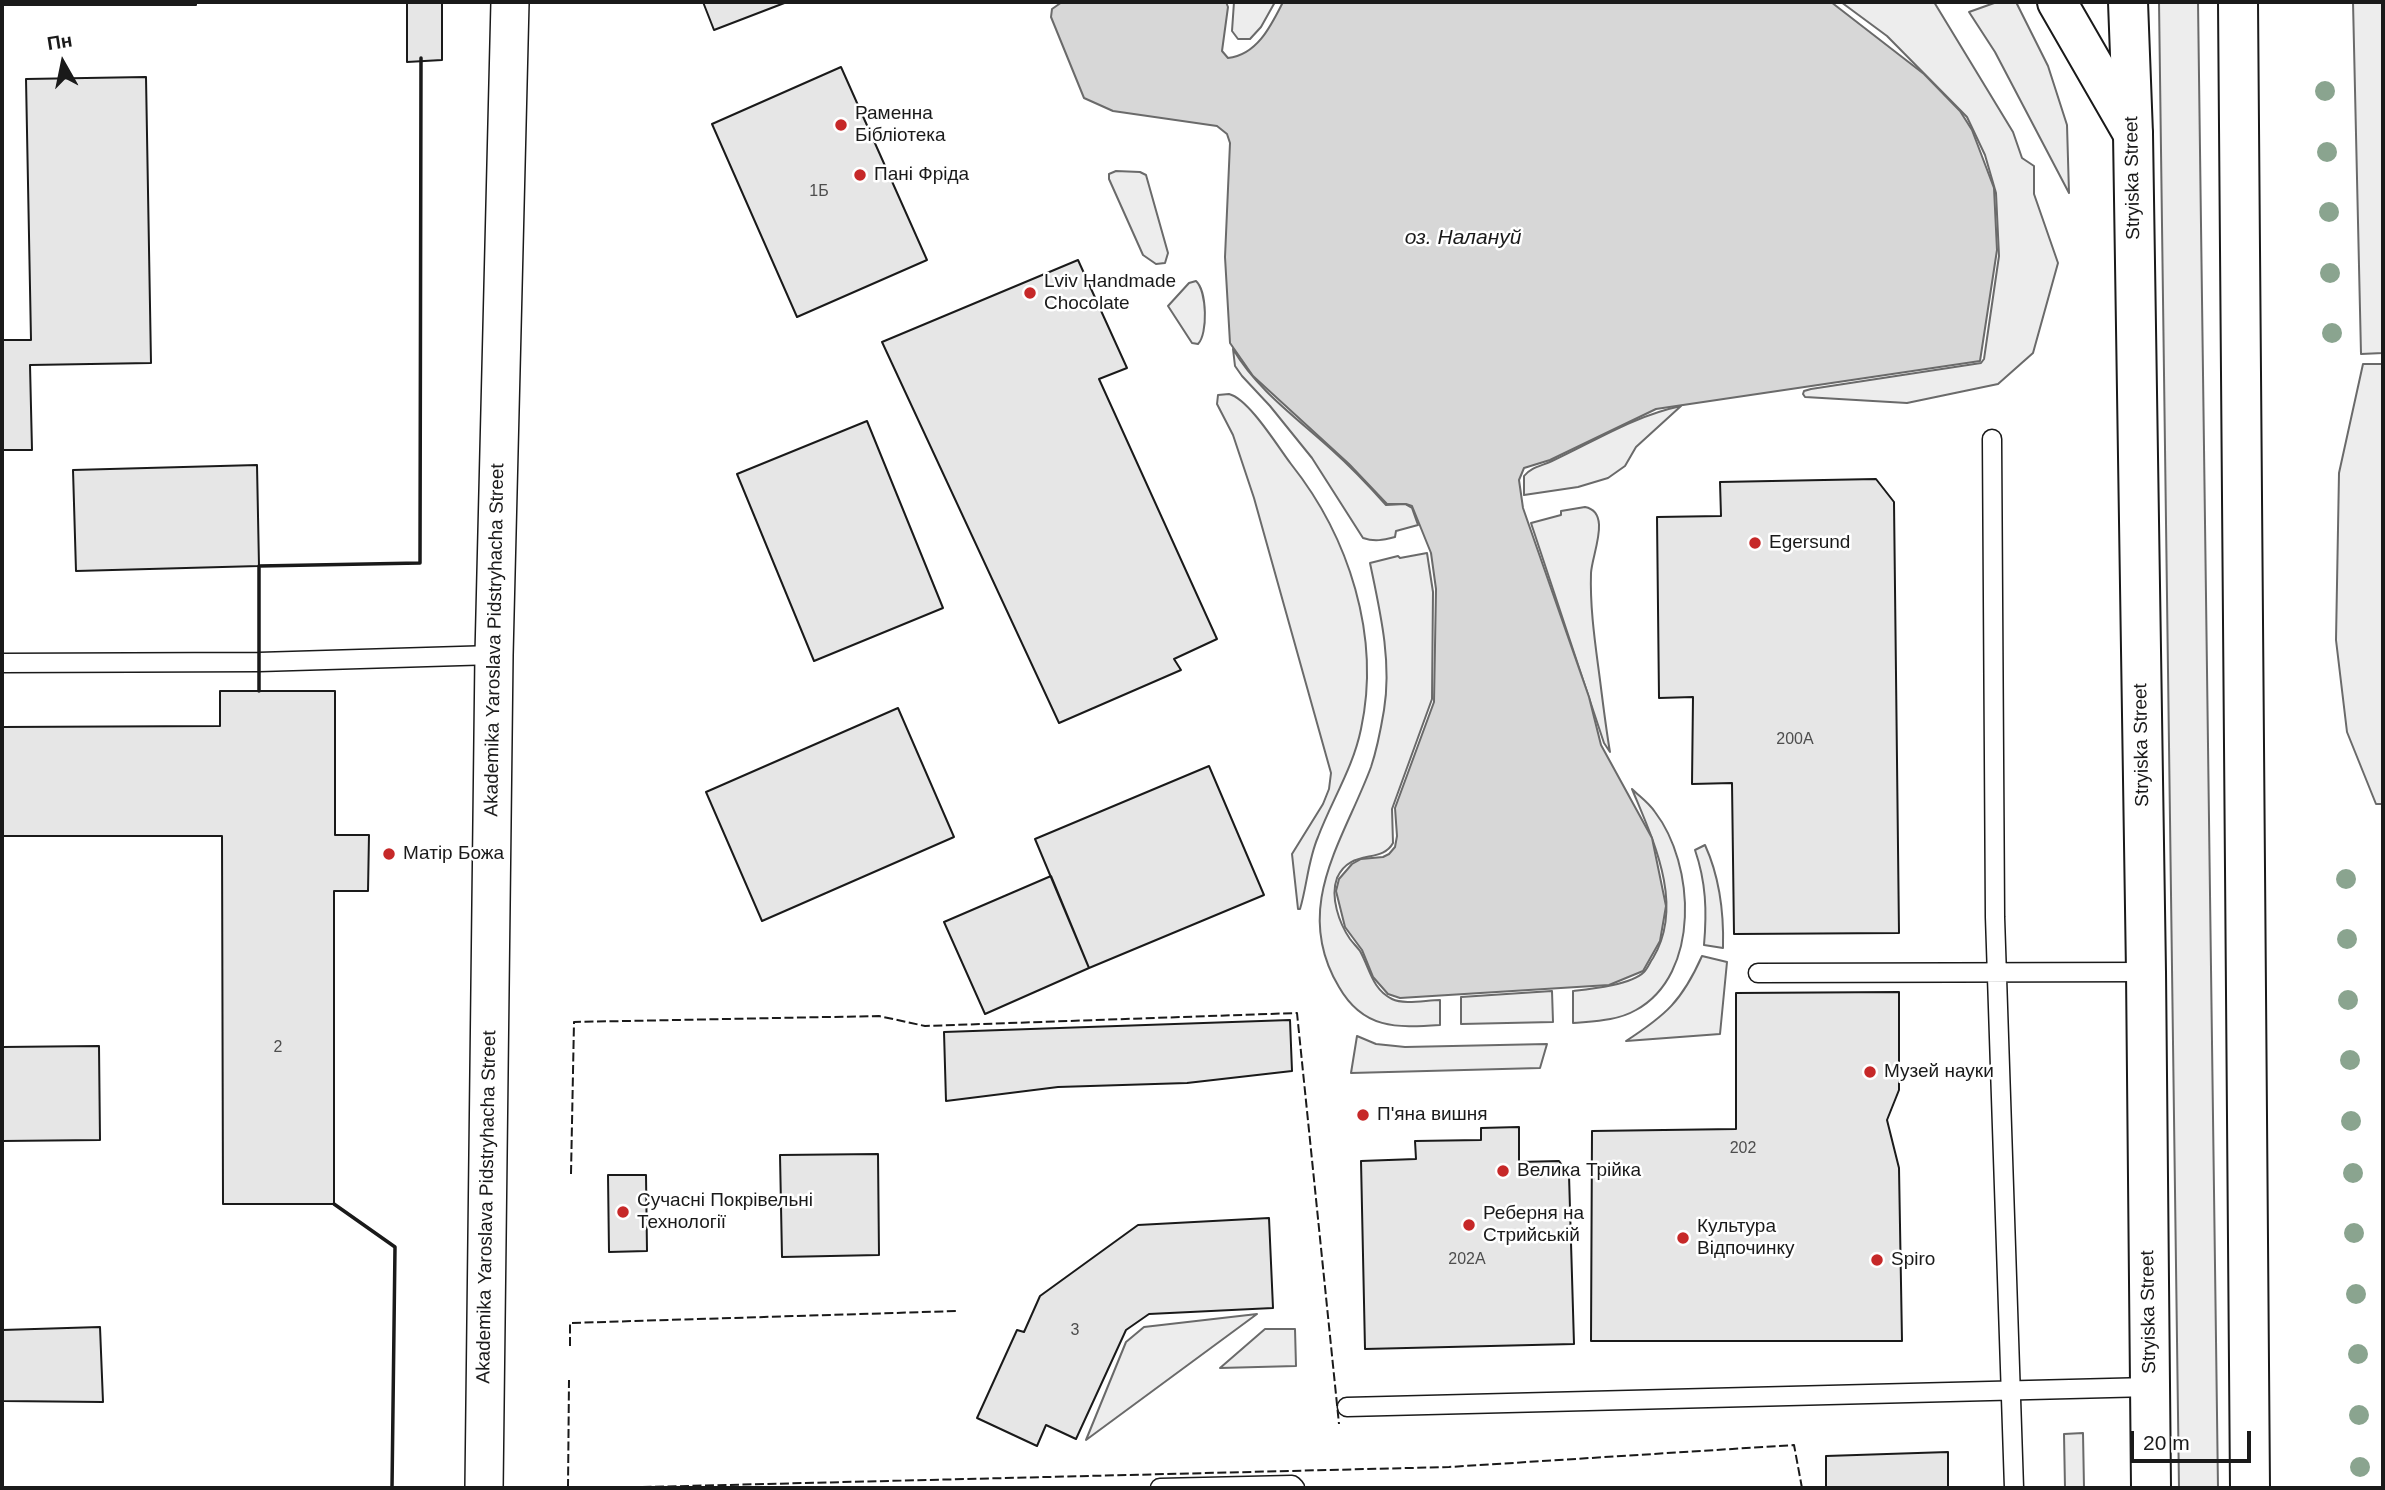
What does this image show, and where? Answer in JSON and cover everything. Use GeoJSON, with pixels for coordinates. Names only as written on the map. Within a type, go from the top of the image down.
{"type":"FeatureCollection","features":[{"type":"Feature","properties":{"kind":"main road"},"geometry":{"type":"LineString","coordinates":[[2057,2],[2133,134]]}},
{"type":"Feature","properties":{"kind":"main road","name":"Stryiska Street"},"geometry":{"type":"LineString","coordinates":[[2128,2],[2133,134],[2146,972],[2151,1488]]}},
{"type":"Feature","properties":{"kind":"main road"},"geometry":{"type":"LineString","coordinates":[[2238,2],[2250,1488]]}},
{"type":"Feature","properties":{"kind":"street","name":"Akademika Yaroslava Pidstryhacha Street"},"geometry":{"type":"LineString","coordinates":[[484,1488],[494,655],[510,2]]}},
{"type":"Feature","properties":{"kind":"lane"},"geometry":{"type":"LineString","coordinates":[[1992,439],[1997,973],[2014,1488]]}},
{"type":"Feature","properties":{"kind":"lane"},"geometry":{"type":"LineString","coordinates":[[2,663],[260,662],[494,655]]}},
{"type":"Feature","properties":{"kind":"lane"},"geometry":{"type":"LineString","coordinates":[[1758,973],[2146,972]]}},
{"type":"Feature","properties":{"kind":"lane"},"geometry":{"type":"LineString","coordinates":[[1347,1407],[2150,1387]]}},
{"type":"Feature","properties":{"kind":"lane"},"geometry":{"type":"LineString","coordinates":[[1160,1488],[1292,1485],[1295,1488]]}},
{"type":"Feature","properties":{"kind":"shaded area"},"geometry":{"type":"Polygon","coordinates":[[[1234,2],[1275,2],[1261,27],[1250,39],[1238,39],[1232,31],[1234,2]]]}},
{"type":"Feature","properties":{"kind":"shaded area"},"geometry":{"type":"Polygon","coordinates":[[[1841,2],[1934,2],[2013,132],[2022,158],[2034,166],[2034,194],[2058,263],[2033,353],[1998,384],[1907,403],[1805,397],[1803,394],[1811,389],[1981,363],[1984,359],[1999,256],[1996,193],[1985,155],[1967,117],[1887,36],[1841,2]]]}},
{"type":"Feature","properties":{"kind":"shaded area"},"geometry":{"type":"Polygon","coordinates":[[[1997,2],[2016,2],[2048,66],[2067,125],[2069,193],[1995,52],[1969,12],[1997,2]]]}},
{"type":"Feature","properties":{"kind":"shaded area"},"geometry":{"type":"Polygon","coordinates":[[[2159,2],[2198,2],[2218,1488],[2179,1488],[2159,2]]]}},
{"type":"Feature","properties":{"kind":"shaded area"},"geometry":{"type":"Polygon","coordinates":[[[2353,2],[2383,2],[2383,353],[2361,354],[2353,2]]]}},
{"type":"Feature","properties":{"kind":"shaded area"},"geometry":{"type":"Polygon","coordinates":[[[1116,171],[1140,172],[1146,175],[1168,253],[1165,263],[1156,264],[1143,255],[1109,179],[1109,174],[1116,171]]]}},
{"type":"Feature","properties":{"kind":"shaded area"},"geometry":{"type":"Polygon","coordinates":[[[1196,281],[1200,286],[1205,312],[1205,322],[1198,344],[1192,343],[1168,306],[1189,283],[1196,281]]]}},
{"type":"Feature","properties":{"kind":"shaded area"},"geometry":{"type":"Polygon","coordinates":[[[1233,349],[1266,391],[1346,463],[1386,505],[1405,504],[1412,508],[1418,525],[1396,531],[1395,537],[1391,538],[1363,538],[1312,458],[1235,366],[1233,349]]]}},
{"type":"Feature","properties":{"kind":"shaded area"},"geometry":{"type":"Polygon","coordinates":[[[2363,364],[2383,364],[2383,804],[2376,804],[2347,732],[2336,640],[2339,473],[2363,364]]]}},
{"type":"Feature","properties":{"kind":"shaded area"},"geometry":{"type":"Polygon","coordinates":[[[1229,394],[1254,414],[1311,493],[1329,523],[1344,555],[1363,624],[1367,659],[1361,729],[1348,771],[1315,846],[1300,909],[1292,854],[1323,804],[1331,773],[1254,498],[1233,435],[1217,404],[1218,395],[1229,394]]]}},
{"type":"Feature","properties":{"kind":"shaded area"},"geometry":{"type":"Polygon","coordinates":[[[1681,406],[1636,447],[1625,466],[1608,478],[1578,487],[1524,495],[1524,476],[1533,469],[1631,423],[1681,406]]]}},
{"type":"Feature","properties":{"kind":"shaded area"},"geometry":{"type":"Polygon","coordinates":[[[1585,507],[1593,510],[1599,525],[1591,573],[1591,596],[1610,752],[1604,743],[1531,523],[1561,515],[1561,511],[1585,507]]]}},
{"type":"Feature","properties":{"kind":"shaded area"},"geometry":{"type":"Polygon","coordinates":[[[1427,553],[1433,592],[1432,699],[1392,809],[1393,843],[1381,853],[1350,863],[1343,869],[1335,885],[1337,910],[1342,925],[1360,951],[1380,990],[1397,1001],[1440,1000],[1440,1025],[1409,1026],[1382,1023],[1359,1011],[1348,1001],[1325,958],[1320,929],[1321,901],[1336,848],[1371,767],[1384,710],[1386,655],[1370,563],[1427,553]]]}},
{"type":"Feature","properties":{"kind":"shaded area"},"geometry":{"type":"Polygon","coordinates":[[[1632,789],[1655,812],[1668,834],[1678,860],[1684,888],[1685,917],[1681,945],[1672,971],[1657,993],[1636,1010],[1613,1018],[1573,1023],[1573,991],[1610,986],[1638,976],[1648,967],[1662,938],[1666,895],[1662,873],[1649,829],[1632,789]]]}},
{"type":"Feature","properties":{"kind":"shaded area"},"geometry":{"type":"Polygon","coordinates":[[[1705,845],[1720,895],[1723,948],[1704,945],[1705,897],[1695,850],[1705,845]]]}},
{"type":"Feature","properties":{"kind":"shaded area"},"geometry":{"type":"Polygon","coordinates":[[[1702,956],[1727,962],[1720,1034],[1626,1041],[1672,1006],[1695,972],[1702,956]]]}},
{"type":"Feature","properties":{"kind":"shaded area"},"geometry":{"type":"Polygon","coordinates":[[[1552,991],[1553,1022],[1461,1024],[1461,997],[1552,991]]]}},
{"type":"Feature","properties":{"kind":"shaded area"},"geometry":{"type":"Polygon","coordinates":[[[1357,1036],[1376,1044],[1405,1047],[1547,1044],[1540,1068],[1351,1073],[1357,1036]]]}},
{"type":"Feature","properties":{"kind":"shaded area"},"geometry":{"type":"Polygon","coordinates":[[[1257,1314],[1086,1440],[1126,1342],[1144,1327],[1257,1314]]]}},
{"type":"Feature","properties":{"kind":"shaded area"},"geometry":{"type":"Polygon","coordinates":[[[1265,1329],[1295,1329],[1296,1366],[1220,1368],[1265,1329]]]}},
{"type":"Feature","properties":{"kind":"shaded area"},"geometry":{"type":"Polygon","coordinates":[[[2083,1433],[2084,1488],[2065,1488],[2064,1434],[2083,1433]]]}},
{"type":"Feature","properties":{"kind":"water","name":"оз. Налануй"},"geometry":{"type":"Polygon","coordinates":[[[1062,2],[1226,2],[1228,7],[1222,51],[1228,58],[1247,51],[1262,38],[1283,2],[1831,2],[1924,74],[1960,111],[1972,130],[1994,188],[1997,250],[1980,361],[1656,409],[1550,460],[1524,468],[1519,480],[1523,508],[1589,697],[1601,745],[1652,838],[1666,906],[1660,941],[1643,971],[1609,985],[1400,998],[1388,994],[1373,977],[1362,950],[1345,927],[1336,891],[1339,879],[1352,864],[1361,859],[1383,857],[1395,847],[1395,808],[1434,702],[1436,589],[1431,553],[1412,506],[1387,504],[1349,464],[1253,376],[1230,343],[1225,257],[1230,143],[1227,134],[1217,126],[1113,111],[1084,98],[1051,17],[1052,9],[1062,2]]]}},
{"type":"Feature","properties":{"kind":"building"},"geometry":{"type":"Polygon","coordinates":[[[2,2],[196,2],[196,5],[2,5],[2,2]]]}},
{"type":"Feature","properties":{"kind":"building"},"geometry":{"type":"Polygon","coordinates":[[[407,2],[442,2],[442,60],[407,62],[407,2]]]}},
{"type":"Feature","properties":{"kind":"building"},"geometry":{"type":"Polygon","coordinates":[[[703,2],[787,2],[714,30],[703,2]]]}},
{"type":"Feature","properties":{"kind":"building"},"geometry":{"type":"Polygon","coordinates":[[[841,67],[927,260],[797,317],[712,124],[841,67]]]}},
{"type":"Feature","properties":{"kind":"building"},"geometry":{"type":"Polygon","coordinates":[[[146,77],[151,363],[30,365],[32,450],[2,450],[2,340],[31,340],[26,79],[146,77]]]}},
{"type":"Feature","properties":{"kind":"building"},"geometry":{"type":"Polygon","coordinates":[[[1078,260],[1127,368],[1099,379],[1217,639],[1174,659],[1181,670],[1059,723],[882,342],[1078,260]]]}},
{"type":"Feature","properties":{"kind":"building"},"geometry":{"type":"Polygon","coordinates":[[[867,421],[943,608],[814,661],[737,474],[867,421]]]}},
{"type":"Feature","properties":{"kind":"building"},"geometry":{"type":"Polygon","coordinates":[[[257,465],[259,566],[76,571],[73,470],[257,465]]]}},
{"type":"Feature","properties":{"kind":"building"},"geometry":{"type":"Polygon","coordinates":[[[1876,479],[1894,502],[1899,933],[1734,934],[1732,783],[1692,784],[1693,697],[1659,698],[1657,517],[1721,516],[1720,482],[1876,479]]]}},
{"type":"Feature","properties":{"kind":"building"},"geometry":{"type":"Polygon","coordinates":[[[220,691],[335,691],[335,835],[369,835],[368,891],[334,891],[334,1204],[223,1204],[222,836],[2,836],[2,727],[220,726],[220,691]]]}},
{"type":"Feature","properties":{"kind":"building"},"geometry":{"type":"Polygon","coordinates":[[[898,708],[954,837],[762,921],[706,792],[898,708]]]}},
{"type":"Feature","properties":{"kind":"building"},"geometry":{"type":"Polygon","coordinates":[[[1209,766],[1264,895],[1089,968],[1035,839],[1209,766]]]}},
{"type":"Feature","properties":{"kind":"building"},"geometry":{"type":"Polygon","coordinates":[[[1051,876],[1089,968],[985,1014],[944,922],[1051,876]]]}},
{"type":"Feature","properties":{"kind":"building"},"geometry":{"type":"Polygon","coordinates":[[[1899,992],[1899,1090],[1887,1120],[1899,1168],[1902,1341],[1591,1341],[1592,1131],[1736,1129],[1736,993],[1899,992]]]}},
{"type":"Feature","properties":{"kind":"building"},"geometry":{"type":"Polygon","coordinates":[[[1290,1020],[1292,1071],[1187,1083],[1058,1087],[946,1101],[944,1032],[1290,1020]]]}},
{"type":"Feature","properties":{"kind":"building"},"geometry":{"type":"Polygon","coordinates":[[[99,1046],[100,1140],[2,1141],[2,1047],[99,1046]]]}},
{"type":"Feature","properties":{"kind":"building"},"geometry":{"type":"Polygon","coordinates":[[[1519,1127],[1519,1162],[1559,1161],[1569,1175],[1574,1344],[1365,1349],[1361,1161],[1416,1159],[1415,1141],[1481,1140],[1481,1128],[1519,1127]]]}},
{"type":"Feature","properties":{"kind":"building"},"geometry":{"type":"Polygon","coordinates":[[[878,1154],[879,1255],[782,1257],[780,1155],[878,1154]]]}},
{"type":"Feature","properties":{"kind":"building"},"geometry":{"type":"Polygon","coordinates":[[[608,1175],[646,1175],[647,1251],[609,1252],[608,1175]]]}},
{"type":"Feature","properties":{"kind":"building"},"geometry":{"type":"Polygon","coordinates":[[[1269,1218],[1273,1308],[1149,1314],[1126,1330],[1076,1439],[1046,1425],[1037,1446],[977,1418],[1017,1330],[1024,1332],[1040,1296],[1138,1225],[1269,1218]]]}},
{"type":"Feature","properties":{"kind":"building"},"geometry":{"type":"Polygon","coordinates":[[[100,1327],[103,1402],[2,1401],[2,1330],[100,1327]]]}},
{"type":"Feature","properties":{"kind":"building"},"geometry":{"type":"Polygon","coordinates":[[[1948,1452],[1948,1488],[1826,1488],[1826,1456],[1948,1452]]]}},
{"type":"Feature","properties":{"kind":"fence"},"geometry":{"type":"LineString","coordinates":[[571,1174],[574,1022],[879,1016],[925,1026],[1297,1013],[1339,1424]]}},
{"type":"Feature","properties":{"kind":"fence"},"geometry":{"type":"LineString","coordinates":[[570,1346],[570,1323],[958,1311]]}},
{"type":"Feature","properties":{"kind":"fence"},"geometry":{"type":"LineString","coordinates":[[568,1488],[569,1380]]}},
{"type":"Feature","properties":{"kind":"fence"},"geometry":{"type":"LineString","coordinates":[[605,1488],[1449,1467],[1794,1445],[1802,1488]]}},
{"type":"Feature","properties":{"kind":"wall"},"geometry":{"type":"LineString","coordinates":[[259,691],[259,566],[420,563],[421,58]]}},
{"type":"Feature","properties":{"kind":"wall"},"geometry":{"type":"LineString","coordinates":[[334,1204],[395,1247],[392,1488]]}},
{"type":"Feature","properties":{"kind":"place","name":"Раменна Бібліотека"},"geometry":{"type":"Point","coordinates":[841,125]}},
{"type":"Feature","properties":{"kind":"place","name":"Пані Фріда"},"geometry":{"type":"Point","coordinates":[860,175]}},
{"type":"Feature","properties":{"kind":"place","name":"Lviv Handmade Chocolate"},"geometry":{"type":"Point","coordinates":[1030,293]}},
{"type":"Feature","properties":{"kind":"place","name":"Egersund"},"geometry":{"type":"Point","coordinates":[1755,543]}},
{"type":"Feature","properties":{"kind":"place","name":"Матір Божа"},"geometry":{"type":"Point","coordinates":[389,854]}},
{"type":"Feature","properties":{"kind":"place","name":"Музей науки"},"geometry":{"type":"Point","coordinates":[1870,1072]}},
{"type":"Feature","properties":{"kind":"place","name":"П'яна вишня"},"geometry":{"type":"Point","coordinates":[1363,1115]}},
{"type":"Feature","properties":{"kind":"place","name":"Велика Трійка"},"geometry":{"type":"Point","coordinates":[1503,1171]}},
{"type":"Feature","properties":{"kind":"place","name":"Сучасні Покрівельні Технології"},"geometry":{"type":"Point","coordinates":[623,1212]}},
{"type":"Feature","properties":{"kind":"place","name":"Реберня на Стрийській"},"geometry":{"type":"Point","coordinates":[1469,1225]}},
{"type":"Feature","properties":{"kind":"place","name":"Культура Відпочинку"},"geometry":{"type":"Point","coordinates":[1683,1238]}},
{"type":"Feature","properties":{"kind":"place","name":"Spiro"},"geometry":{"type":"Point","coordinates":[1877,1260]}}]}
